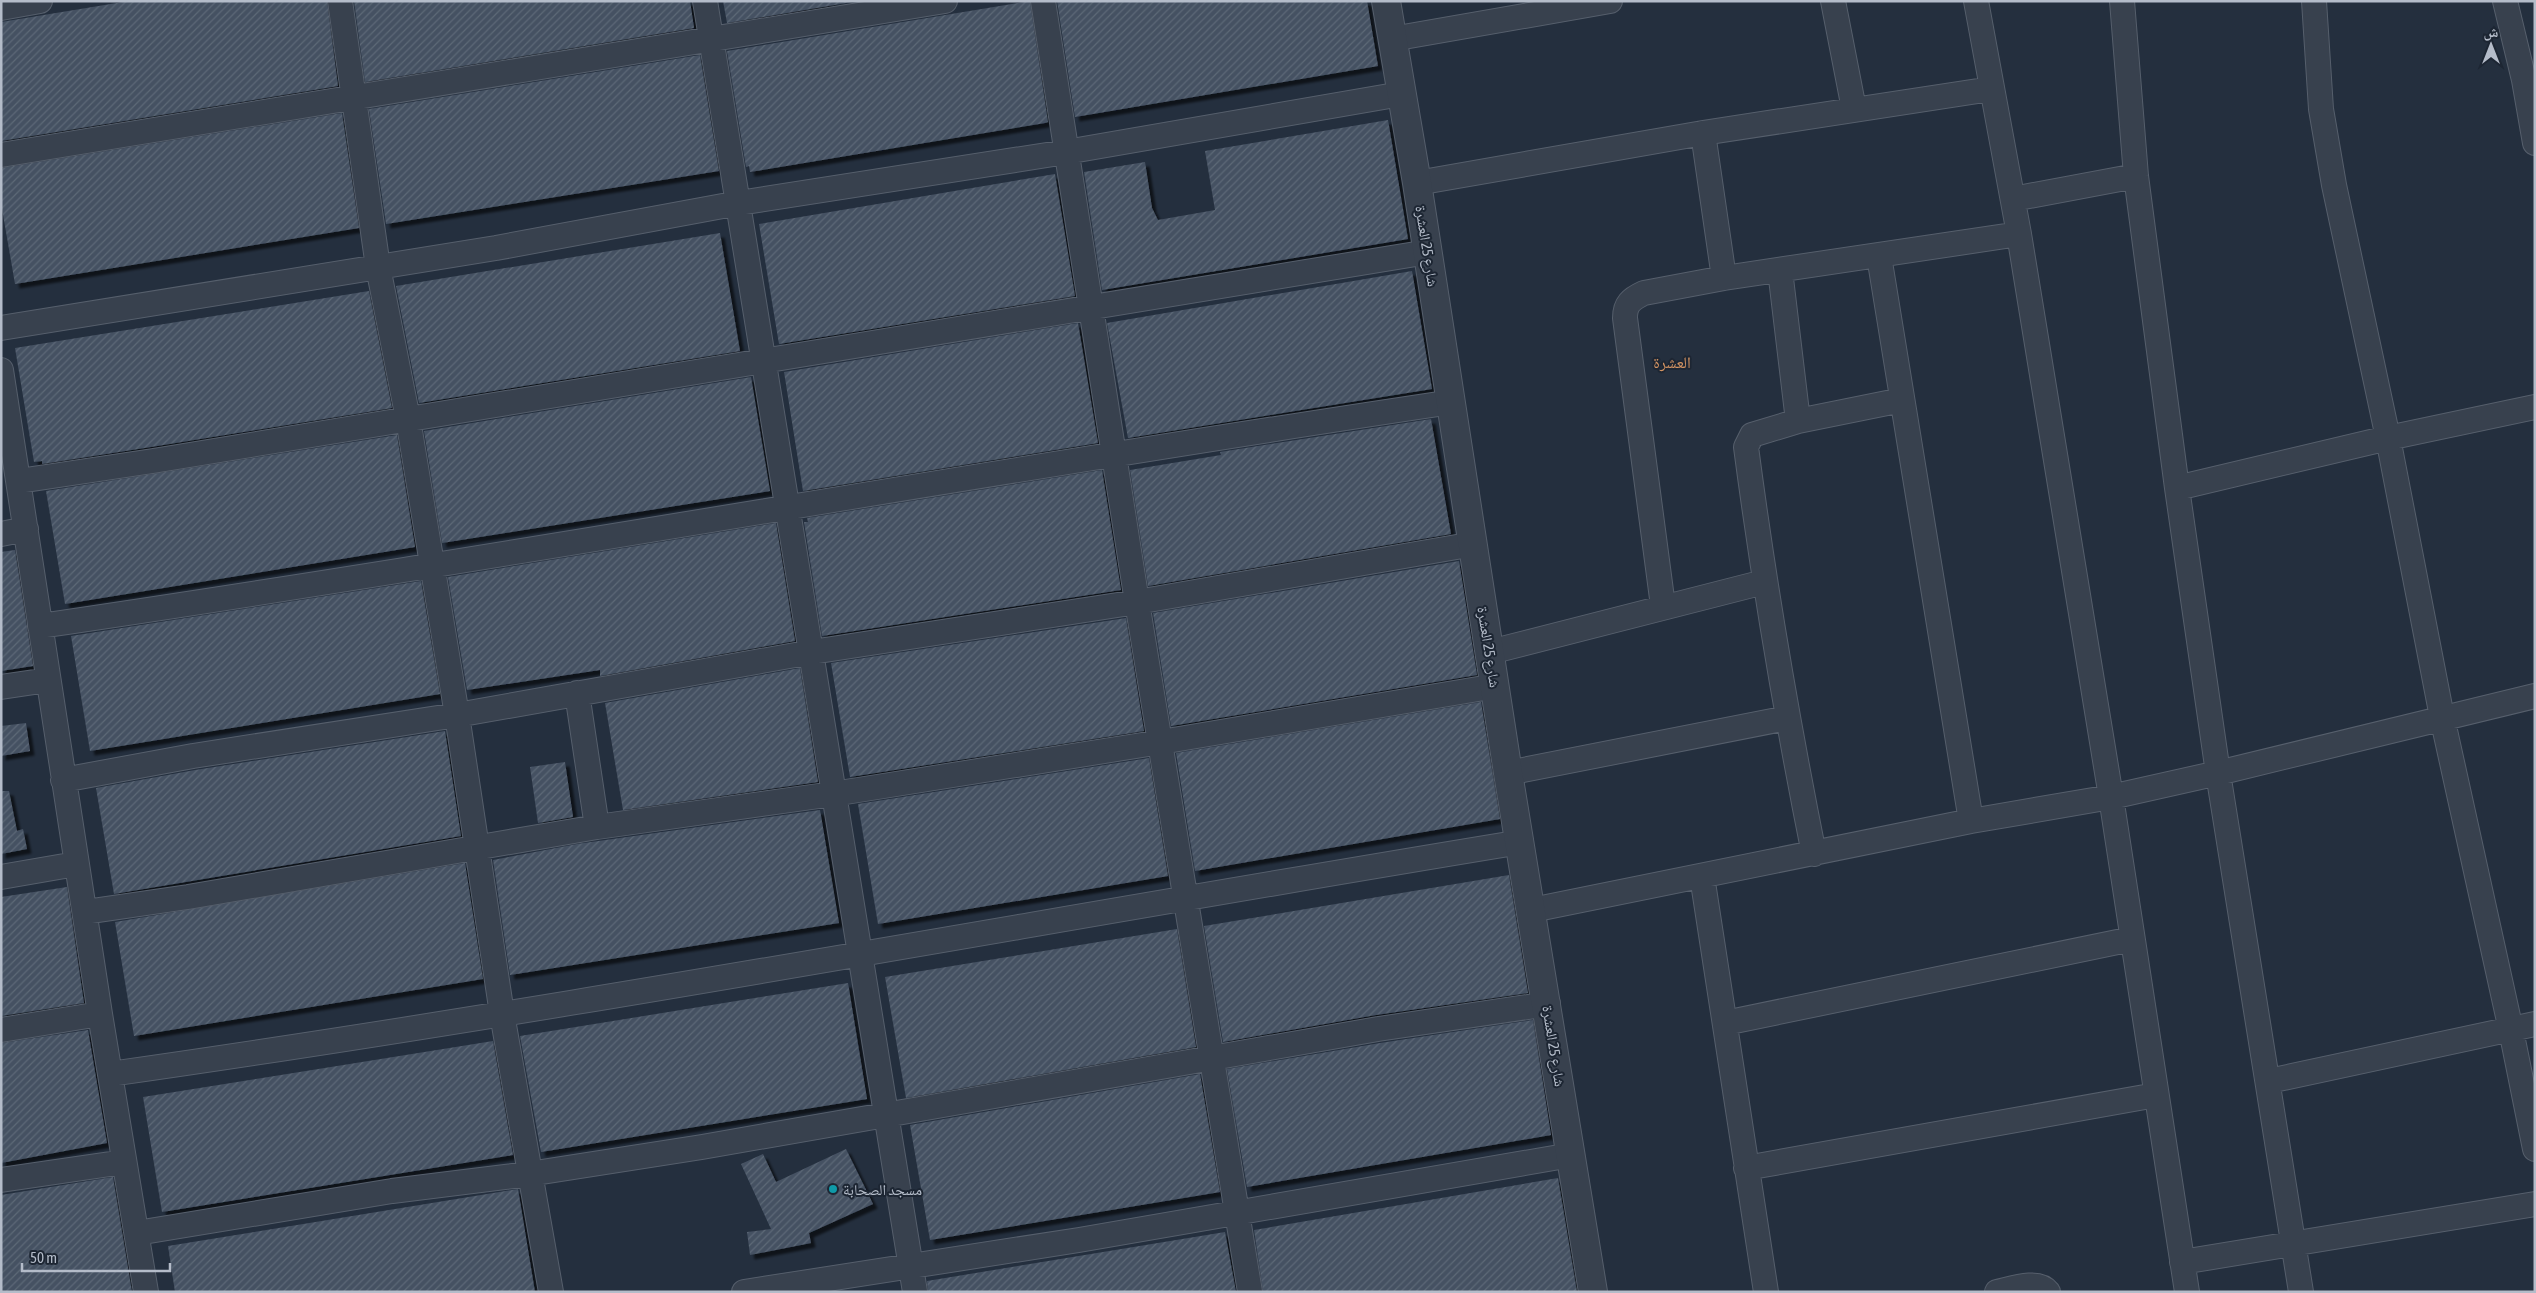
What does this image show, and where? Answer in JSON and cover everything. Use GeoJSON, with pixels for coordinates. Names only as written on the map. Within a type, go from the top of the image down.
{"type":"FeatureCollection","features":[{"type":"Feature","properties":{"kind":"street"},"geometry":{"type":"LineString","coordinates":[[1,8],[40,1]]}},
{"type":"Feature","properties":{"kind":"street"},"geometry":{"type":"LineString","coordinates":[[340,1],[378,267],[408,419],[457,715],[502,1014],[551,1292]]}},
{"type":"Feature","properties":{"kind":"street"},"geometry":{"type":"LineString","coordinates":[[705,1],[765,359],[833,794],[915,1292]]}},
{"type":"Feature","properties":{"kind":"street"},"geometry":{"type":"LineString","coordinates":[[1,155],[945,1]]}},
{"type":"Feature","properties":{"kind":"street"},"geometry":{"type":"LineString","coordinates":[[1043,1],[1113,456],[1250,1292]]}},
{"type":"Feature","properties":{"kind":"street","name":"شارع 25 العشرة"},"geometry":{"type":"LineString","coordinates":[[1386,1],[1417,183],[1508,773],[1548,1004],[1570,1155],[1593,1292]]}},
{"type":"Feature","properties":{"kind":"street"},"geometry":{"type":"LineString","coordinates":[[1392,40],[1610,1]]}},
{"type":"Feature","properties":{"kind":"street"},"geometry":{"type":"LineString","coordinates":[[1833,1],[1854,109]]}},
{"type":"Feature","properties":{"kind":"street"},"geometry":{"type":"LineString","coordinates":[[1976,1],[2019,234],[2111,797],[2187,1292]]}},
{"type":"Feature","properties":{"kind":"street"},"geometry":{"type":"LineString","coordinates":[[2122,1],[2136,176],[2177,488],[2218,773],[2269,1081],[2292,1243],[2301,1292]]}},
{"type":"Feature","properties":{"kind":"street"},"geometry":{"type":"LineString","coordinates":[[2314,1],[2322,109],[2334,185],[2388,438],[2442,717],[2511,1030],[2535,1149]]}},
{"type":"Feature","properties":{"kind":"street"},"geometry":{"type":"LineString","coordinates":[[2505,1],[2529,80],[2535,143]]}},
{"type":"Feature","properties":{"kind":"street"},"geometry":{"type":"LineString","coordinates":[[1417,183],[1703,133],[1991,89]]}},
{"type":"Feature","properties":{"kind":"street"},"geometry":{"type":"LineString","coordinates":[[1,328],[378,267],[610,228],[739,203],[1066,152],[1401,94]]}},
{"type":"Feature","properties":{"kind":"street"},"geometry":{"type":"LineString","coordinates":[[1703,133],[1724,278]]}},
{"type":"Feature","properties":{"kind":"street"},"geometry":{"type":"LineString","coordinates":[[2013,199],[2136,176]]}},
{"type":"Feature","properties":{"kind":"street"},"geometry":{"type":"LineString","coordinates":[[1663,606],[1624,318],[1625,306],[1633,298],[1644,293],[1724,278],[2019,234]]}},
{"type":"Feature","properties":{"kind":"street"},"geometry":{"type":"LineString","coordinates":[[18,482],[765,359],[1090,308],[1262,277],[1428,252]]}},
{"type":"Feature","properties":{"kind":"street"},"geometry":{"type":"LineString","coordinates":[[1879,256],[1971,821]]}},
{"type":"Feature","properties":{"kind":"street"},"geometry":{"type":"LineString","coordinates":[[1780,270],[1798,422]]}},
{"type":"Feature","properties":{"kind":"street"},"geometry":{"type":"LineString","coordinates":[[2,377],[76,864],[146,1292]]}},
{"type":"Feature","properties":{"kind":"street"},"geometry":{"type":"LineString","coordinates":[[1814,854],[1787,718],[1764,582],[1746,447],[1747,441],[1752,435],[1798,422],[1902,400]]}},
{"type":"Feature","properties":{"kind":"street"},"geometry":{"type":"LineString","coordinates":[[40,626],[432,567],[1452,402]]}},
{"type":"Feature","properties":{"kind":"street"},"geometry":{"type":"LineString","coordinates":[[2177,488],[2388,438],[2535,407]]}},
{"type":"Feature","properties":{"kind":"street"},"geometry":{"type":"LineString","coordinates":[[1,534],[26,529]]}},
{"type":"Feature","properties":{"kind":"street"},"geometry":{"type":"LineString","coordinates":[[63,780],[193,756],[457,715],[812,652],[1137,602],[1474,544]]}},
{"type":"Feature","properties":{"kind":"street"},"geometry":{"type":"LineString","coordinates":[[1490,652],[1663,606],[1764,582]]}},
{"type":"Feature","properties":{"kind":"street"},"geometry":{"type":"LineString","coordinates":[[1,688],[48,680]]}},
{"type":"Feature","properties":{"kind":"street"},"geometry":{"type":"LineString","coordinates":[[85,912],[188,897],[597,828],[833,794],[1161,742],[1496,686]]}},
{"type":"Feature","properties":{"kind":"street"},"geometry":{"type":"LineString","coordinates":[[577,694],[597,828]]}},
{"type":"Feature","properties":{"kind":"street"},"geometry":{"type":"LineString","coordinates":[[1532,910],[1971,821],[2111,797],[2535,696]]}},
{"type":"Feature","properties":{"kind":"street"},"geometry":{"type":"LineString","coordinates":[[1508,773],[1787,718]]}},
{"type":"Feature","properties":{"kind":"street"},"geometry":{"type":"LineString","coordinates":[[110,1074],[502,1014],[1521,842]]}},
{"type":"Feature","properties":{"kind":"street"},"geometry":{"type":"LineString","coordinates":[[1,877],[76,864]]}},
{"type":"Feature","properties":{"kind":"street"},"geometry":{"type":"LineString","coordinates":[[1702,876],[1766,1292]]}},
{"type":"Feature","properties":{"kind":"street"},"geometry":{"type":"LineString","coordinates":[[1725,1023],[2132,939]]}},
{"type":"Feature","properties":{"kind":"street"},"geometry":{"type":"LineString","coordinates":[[137,1233],[392,1191],[529,1174],[702,1147],[1378,1029],[1548,1004]]}},
{"type":"Feature","properties":{"kind":"street"},"geometry":{"type":"LineString","coordinates":[[1,1030],[100,1014]]}},
{"type":"Feature","properties":{"kind":"street"},"geometry":{"type":"LineString","coordinates":[[2269,1081],[2535,1024]]}},
{"type":"Feature","properties":{"kind":"street"},"geometry":{"type":"LineString","coordinates":[[1746,1168],[2156,1095]]}},
{"type":"Feature","properties":{"kind":"street"},"geometry":{"type":"LineString","coordinates":[[744,1292],[1237,1214],[1570,1155]]}},
{"type":"Feature","properties":{"kind":"street"},"geometry":{"type":"LineString","coordinates":[[1,1180],[124,1162]]}},
{"type":"Feature","properties":{"kind":"street"},"geometry":{"type":"LineString","coordinates":[[2182,1262],[2535,1204]]}},
{"type":"Feature","properties":{"kind":"street"},"geometry":{"type":"LineString","coordinates":[[1997,1292],[2035,1285],[2044,1287],[2048,1292]]}},
{"type":"Feature","properties":{"kind":"building"},"geometry":{"type":"Polygon","coordinates":[[[129,1],[327,1],[338,86],[1,141],[1,22],[129,1]]]}},
{"type":"Feature","properties":{"kind":"building"},"geometry":{"type":"Polygon","coordinates":[[[354,1],[690,1],[694,28],[365,82],[354,1]]]}},
{"type":"Feature","properties":{"kind":"building"},"geometry":{"type":"Polygon","coordinates":[[[723,1],[858,1],[727,23],[723,1]]]}},
{"type":"Feature","properties":{"kind":"building"},"geometry":{"type":"Polygon","coordinates":[[[1030,1],[1048,122],[750,172],[749,166],[746,167],[727,51],[1030,1]]]}},
{"type":"Feature","properties":{"kind":"building"},"geometry":{"type":"Polygon","coordinates":[[[1057,1],[1367,1],[1378,66],[1075,117],[1057,1]]]}},
{"type":"Feature","properties":{"kind":"building"},"geometry":{"type":"Polygon","coordinates":[[[700,55],[719,171],[386,224],[369,109],[700,55]]]}},
{"type":"Feature","properties":{"kind":"building"},"geometry":{"type":"Polygon","coordinates":[[[342,113],[359,228],[15,284],[1,203],[1,168],[342,113]]]}},
{"type":"Feature","properties":{"kind":"building"},"geometry":{"type":"Polygon","coordinates":[[[1388,120],[1408,239],[1102,290],[1084,172],[1145,162],[1152,208],[1158,220],[1215,210],[1205,151],[1388,120]]]}},
{"type":"Feature","properties":{"kind":"building"},"geometry":{"type":"Polygon","coordinates":[[[1055,174],[1075,296],[779,344],[759,224],[1055,174]]]}},
{"type":"Feature","properties":{"kind":"building"},"geometry":{"type":"Polygon","coordinates":[[[720,233],[740,351],[419,403],[396,286],[720,233]]]}},
{"type":"Feature","properties":{"kind":"building"},"geometry":{"type":"Polygon","coordinates":[[[1412,271],[1432,389],[1128,438],[1107,323],[1412,271]]]}},
{"type":"Feature","properties":{"kind":"building"},"geometry":{"type":"Polygon","coordinates":[[[369,291],[392,408],[42,464],[42,461],[34,462],[15,348],[369,291]]]}},
{"type":"Feature","properties":{"kind":"building"},"geometry":{"type":"Polygon","coordinates":[[[1078,323],[1098,443],[803,491],[784,372],[1078,323]]]}},
{"type":"Feature","properties":{"kind":"building"},"geometry":{"type":"Polygon","coordinates":[[[751,377],[770,491],[442,543],[424,431],[751,377]]]}},
{"type":"Feature","properties":{"kind":"building"},"geometry":{"type":"Polygon","coordinates":[[[1431,419],[1451,534],[1148,586],[1130,470],[1221,455],[1220,452],[1431,419]]]}},
{"type":"Feature","properties":{"kind":"building"},"geometry":{"type":"Polygon","coordinates":[[[397,435],[415,547],[65,604],[46,491],[397,435]]]}},
{"type":"Feature","properties":{"kind":"building"},"geometry":{"type":"Polygon","coordinates":[[[1102,470],[1121,590],[822,636],[804,522],[808,522],[807,518],[1102,470]]]}},
{"type":"Feature","properties":{"kind":"building"},"geometry":{"type":"Polygon","coordinates":[[[776,523],[795,641],[600,676],[600,670],[467,690],[448,577],[776,523]]]}},
{"type":"Feature","properties":{"kind":"building"},"geometry":{"type":"Polygon","coordinates":[[[15,550],[33,666],[1,671],[1,552],[15,550]]]}},
{"type":"Feature","properties":{"kind":"building"},"geometry":{"type":"Polygon","coordinates":[[[1459,561],[1477,675],[1171,726],[1153,613],[1459,561]]]}},
{"type":"Feature","properties":{"kind":"building"},"geometry":{"type":"Polygon","coordinates":[[[421,581],[440,694],[90,751],[71,636],[421,581]]]}},
{"type":"Feature","properties":{"kind":"building"},"geometry":{"type":"Polygon","coordinates":[[[1126,618],[1144,731],[850,777],[831,663],[1126,618]]]}},
{"type":"Feature","properties":{"kind":"building"},"geometry":{"type":"Polygon","coordinates":[[[800,668],[818,782],[623,810],[605,703],[800,668]]]}},
{"type":"Feature","properties":{"kind":"building"},"geometry":{"type":"Polygon","coordinates":[[[1481,702],[1500,819],[1195,871],[1176,753],[1481,702]]]}},
{"type":"Feature","properties":{"kind":"building"},"geometry":{"type":"Polygon","coordinates":[[[26,723],[30,751],[1,756],[1,726],[26,723]]]}},
{"type":"Feature","properties":{"kind":"building"},"geometry":{"type":"Polygon","coordinates":[[[445,731],[461,836],[114,894],[96,788],[195,770],[445,731]]]}},
{"type":"Feature","properties":{"kind":"building"},"geometry":{"type":"Polygon","coordinates":[[[1149,758],[1168,876],[878,924],[858,804],[1149,758]]]}},
{"type":"Feature","properties":{"kind":"building"},"geometry":{"type":"Polygon","coordinates":[[[565,762],[573,817],[538,823],[530,767],[565,762]]]}},
{"type":"Feature","properties":{"kind":"building"},"geometry":{"type":"Polygon","coordinates":[[[1,791],[9,791],[17,831],[23,829],[27,849],[1,854],[1,791]]]}},
{"type":"Feature","properties":{"kind":"building"},"geometry":{"type":"Polygon","coordinates":[[[820,810],[839,923],[510,975],[493,860],[577,844],[820,810]]]}},
{"type":"Feature","properties":{"kind":"building"},"geometry":{"type":"Polygon","coordinates":[[[465,863],[483,979],[134,1036],[115,922],[465,863]]]}},
{"type":"Feature","properties":{"kind":"building"},"geometry":{"type":"Polygon","coordinates":[[[1509,875],[1528,993],[1376,1015],[1223,1042],[1204,926],[1509,875]]]}},
{"type":"Feature","properties":{"kind":"building"},"geometry":{"type":"Polygon","coordinates":[[[67,887],[84,1003],[1,1016],[1,897],[67,887]]]}},
{"type":"Feature","properties":{"kind":"building"},"geometry":{"type":"Polygon","coordinates":[[[1177,929],[1196,1047],[906,1098],[885,977],[1177,929]]]}},
{"type":"Feature","properties":{"kind":"building"},"geometry":{"type":"Polygon","coordinates":[[[848,983],[867,1099],[541,1152],[520,1036],[848,983]]]}},
{"type":"Feature","properties":{"kind":"building"},"geometry":{"type":"Polygon","coordinates":[[[1533,1020],[1551,1135],[1247,1187],[1227,1069],[1533,1020]]]}},
{"type":"Feature","properties":{"kind":"building"},"geometry":{"type":"Polygon","coordinates":[[[88,1030],[107,1143],[1,1163],[1,1043],[88,1030]]]}},
{"type":"Feature","properties":{"kind":"building"},"geometry":{"type":"Polygon","coordinates":[[[493,1041],[513,1155],[162,1212],[143,1097],[493,1041]]]}},
{"type":"Feature","properties":{"kind":"building"},"geometry":{"type":"Polygon","coordinates":[[[1200,1074],[1220,1192],[930,1240],[910,1125],[1200,1074]]]}},
{"type":"Feature","properties":{"kind":"building"},"geometry":{"type":"Polygon","coordinates":[[[846,1149],[873,1204],[809,1233],[811,1243],[750,1255],[747,1232],[771,1229],[741,1164],[763,1154],[776,1182],[846,1149]]]}},
{"type":"Feature","properties":{"kind":"building"},"geometry":{"type":"Polygon","coordinates":[[[113,1177],[132,1292],[1,1292],[1,1195],[113,1177]]]}},
{"type":"Feature","properties":{"kind":"building"},"geometry":{"type":"Polygon","coordinates":[[[1558,1178],[1577,1292],[1263,1292],[1254,1230],[1558,1178]]]}},
{"type":"Feature","properties":{"kind":"building"},"geometry":{"type":"Polygon","coordinates":[[[518,1189],[535,1292],[175,1292],[168,1246],[518,1189]]]}},
{"type":"Feature","properties":{"kind":"building"},"geometry":{"type":"Polygon","coordinates":[[[1225,1232],[1236,1292],[928,1292],[927,1281],[1225,1232]]]}},
{"type":"Feature","properties":{"kind":"place","name":"مسجد الصحابة"},"geometry":{"type":"Point","coordinates":[833,1189]}},
{"type":"Feature","properties":{"kind":"district","name":"العشرة"},"geometry":{"type":"Point","coordinates":[1672,362]}}]}
